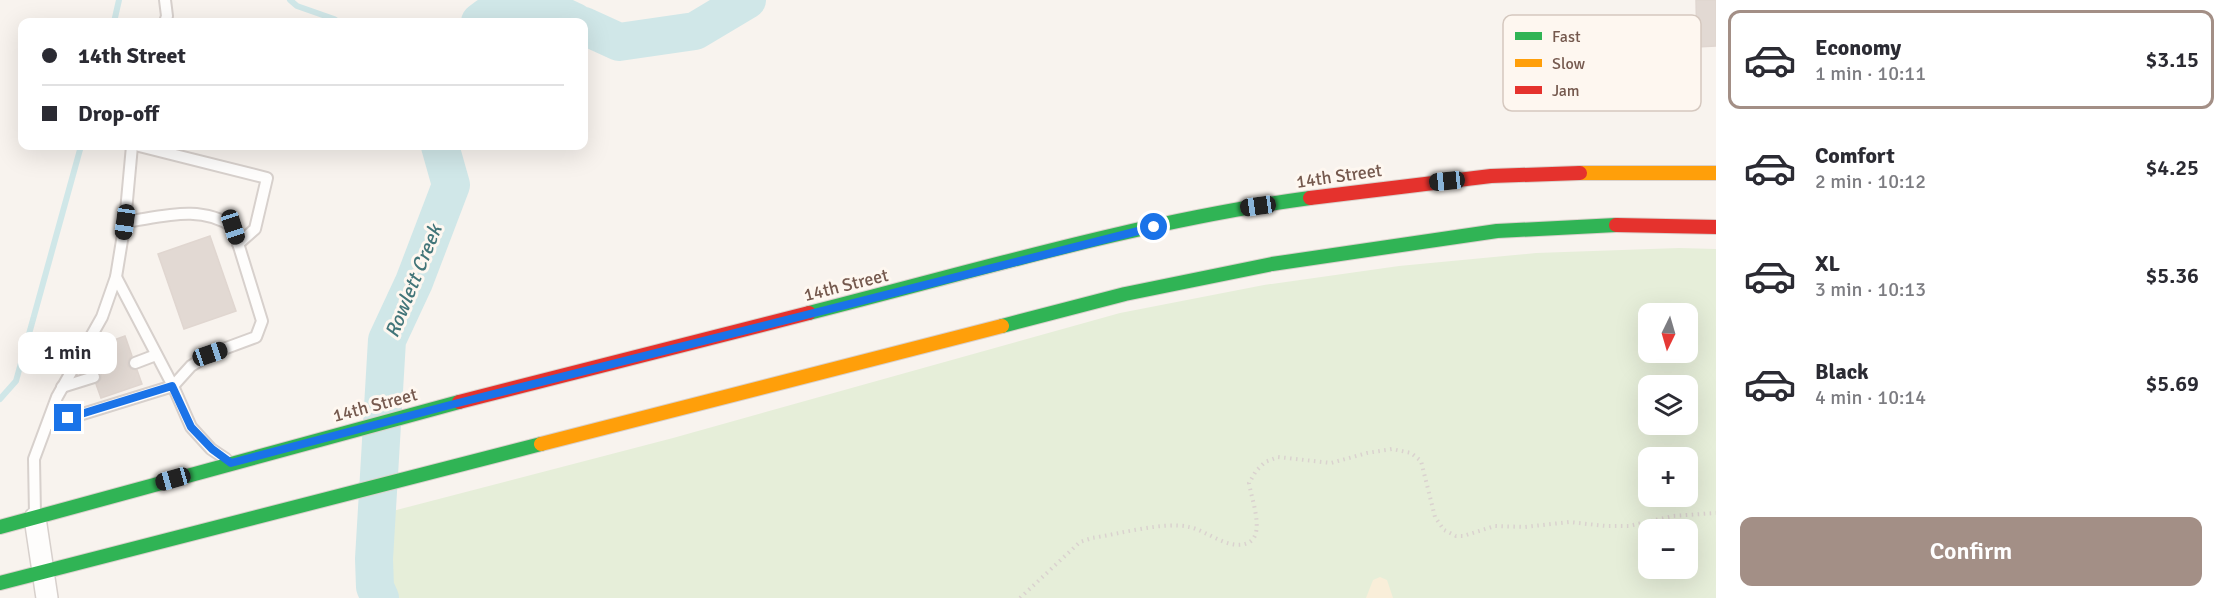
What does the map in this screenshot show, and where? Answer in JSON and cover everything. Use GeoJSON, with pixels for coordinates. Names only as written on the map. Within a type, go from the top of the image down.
{"type":"FeatureCollection","features":[{"type":"Feature","properties":{"kind":"main road","name":"14th Street"},"geometry":{"type":"LineString","coordinates":[[0,527],[432,409],[975,271],[1237,208],[1381,188],[1491,176],[1618,172],[1716,173]]}},
{"type":"Feature","properties":{"kind":"main road"},"geometry":{"type":"LineString","coordinates":[[0,583],[284,508],[1125,294],[1272,264],[1497,231],[1622,225],[1716,227]]}},
{"type":"Feature","properties":{"kind":"street"},"geometry":{"type":"LineString","coordinates":[[35,518],[46,598]]}},
{"type":"Feature","properties":{"kind":"lane"},"geometry":{"type":"LineString","coordinates":[[165,18],[166,1]]}},
{"type":"Feature","properties":{"kind":"lane"},"geometry":{"type":"LineString","coordinates":[[35,518],[34,459],[62,387],[102,316],[116,277],[125,222],[132,150]]}},
{"type":"Feature","properties":{"kind":"lane"},"geometry":{"type":"LineString","coordinates":[[156,150],[267,178],[255,229],[238,244]]}},
{"type":"Feature","properties":{"kind":"lane"},"geometry":{"type":"LineString","coordinates":[[47,425],[172,386],[191,366],[210,354],[256,337],[262,321],[233,227],[224,221],[202,214],[181,214],[125,222]]}},
{"type":"Feature","properties":{"kind":"lane"},"geometry":{"type":"LineString","coordinates":[[116,277],[191,427],[212,449],[231,463]]}},
{"type":"Feature","properties":{"kind":"lane"},"geometry":{"type":"LineString","coordinates":[[135,363],[156,355]]}},
{"type":"Feature","properties":{"kind":"lane"},"geometry":{"type":"LineString","coordinates":[[62,387],[94,377]]}},
{"type":"Feature","properties":{"kind":"path"},"geometry":{"type":"LineString","coordinates":[[1020,598],[1080,542],[1092,538],[1173,525],[1191,527],[1225,542],[1240,544],[1250,541],[1256,534],[1257,525],[1250,483],[1256,471],[1265,462],[1278,457],[1331,463],[1392,449],[1411,453],[1421,461],[1435,518],[1444,530],[1455,536],[1463,536],[1495,526],[1525,527],[1569,522],[1629,526],[1673,516],[1716,513]]}},
{"type":"Feature","properties":{"kind":"green space"},"geometry":{"type":"Polygon","coordinates":[[[1679,248],[1716,249],[1716,598],[394,598],[389,593],[385,513],[673,438],[1120,313],[1264,285],[1399,266],[1536,253],[1679,248]]]}},
{"type":"Feature","properties":{"kind":"sand"},"geometry":{"type":"Polygon","coordinates":[[[1380,577],[1387,580],[1393,598],[1366,598],[1373,580],[1380,577]]]}},
{"type":"Feature","properties":{"kind":"building"},"geometry":{"type":"Polygon","coordinates":[[[1696,0],[1716,0],[1716,46],[1701,47],[1701,15],[1696,15],[1696,0]]]}},
{"type":"Feature","properties":{"kind":"building"},"geometry":{"type":"Polygon","coordinates":[[[210,236],[236,311],[184,329],[158,254],[210,236]]]}},
{"type":"Feature","properties":{"kind":"building"},"geometry":{"type":"Polygon","coordinates":[[[125,336],[132,356],[128,365],[131,369],[137,370],[142,384],[101,398],[96,384],[101,379],[101,374],[96,370],[91,370],[87,359],[94,347],[125,336]]]}},
{"type":"Feature","properties":{"kind":"waterway"},"geometry":{"type":"LineString","coordinates":[[115,18],[119,0]]}},
{"type":"Feature","properties":{"kind":"waterway"},"geometry":{"type":"LineString","coordinates":[[290,0],[297,6],[331,18]]}},
{"type":"Feature","properties":{"kind":"waterway","name":"Rowlett Creek"},"geometry":{"type":"LineString","coordinates":[[588,28],[619,42],[695,31],[747,0]]}},
{"type":"Feature","properties":{"kind":"waterway","name":"Rowlett Creek"},"geometry":{"type":"LineString","coordinates":[[485,18],[488,16],[558,14],[566,18]]}},
{"type":"Feature","properties":{"kind":"waterway"},"geometry":{"type":"LineString","coordinates":[[0,399],[16,381],[80,150]]}},
{"type":"Feature","properties":{"kind":"waterway","name":"Rowlett Creek"},"geometry":{"type":"LineString","coordinates":[[380,598],[375,587],[374,559],[387,340],[414,282],[451,185],[441,150]]}},
{"type":"Feature","properties":{"kind":"traffic: fast"},"geometry":{"type":"LineString","coordinates":[[809,313],[1121,233],[1310,198]]}},
{"type":"Feature","properties":{"kind":"traffic: fast"},"geometry":{"type":"LineString","coordinates":[[1002,326],[1125,294],[1272,264],[1497,231],[1616,225]]}},
{"type":"Feature","properties":{"kind":"traffic: fast"},"geometry":{"type":"LineString","coordinates":[[0,527],[459,402]]}},
{"type":"Feature","properties":{"kind":"traffic: fast"},"geometry":{"type":"LineString","coordinates":[[0,583],[541,444]]}},
{"type":"Feature","properties":{"kind":"traffic: slow"},"geometry":{"type":"LineString","coordinates":[[1580,173],[1716,173]]}},
{"type":"Feature","properties":{"kind":"traffic: slow"},"geometry":{"type":"LineString","coordinates":[[541,444],[1002,326]]}},
{"type":"Feature","properties":{"kind":"traffic: jam"},"geometry":{"type":"LineString","coordinates":[[1310,198],[1491,176],[1580,173]]}},
{"type":"Feature","properties":{"kind":"traffic: jam"},"geometry":{"type":"LineString","coordinates":[[1616,225],[1716,227]]}},
{"type":"Feature","properties":{"kind":"traffic: jam"},"geometry":{"type":"LineString","coordinates":[[459,402],[809,313]]}},
{"type":"Feature","properties":{"kind":"route"},"geometry":{"type":"LineString","coordinates":[[68,418],[172,386],[191,427],[212,449],[231,463],[454,404],[1154,227]]}}]}
